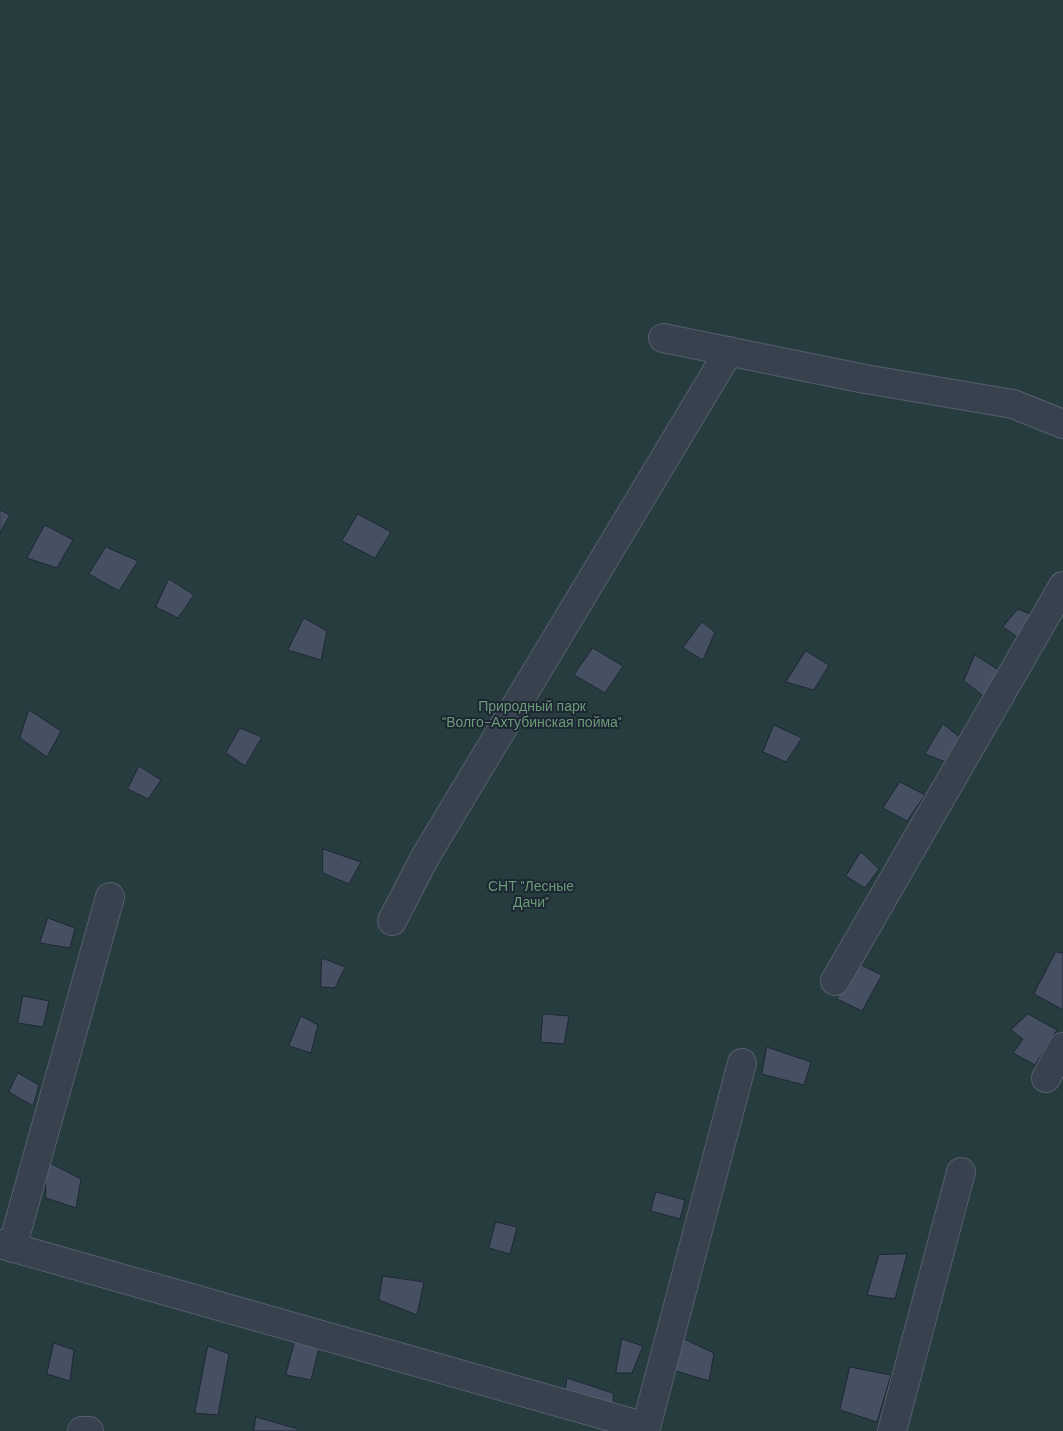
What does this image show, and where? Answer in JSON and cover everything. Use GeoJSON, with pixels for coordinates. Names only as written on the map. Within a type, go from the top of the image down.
{"type":"FeatureCollection","features":[{"type":"Feature","properties":{"kind":"street"},"geometry":{"type":"LineString","coordinates":[[663,338],[864,379],[1012,404],[1063,424]]}},
{"type":"Feature","properties":{"kind":"street"},"geometry":{"type":"LineString","coordinates":[[392,921],[424,859],[729,351]]}},
{"type":"Feature","properties":{"kind":"street"},"geometry":{"type":"LineString","coordinates":[[835,981],[1063,586]]}},
{"type":"Feature","properties":{"kind":"street"},"geometry":{"type":"LineString","coordinates":[[110,897],[6,1246],[646,1429],[742,1063]]}},
{"type":"Feature","properties":{"kind":"street"},"geometry":{"type":"LineString","coordinates":[[1046,1078],[1063,1047]]}},
{"type":"Feature","properties":{"kind":"street"},"geometry":{"type":"LineString","coordinates":[[892,1431],[961,1172]]}},
{"type":"Feature","properties":{"kind":"street"},"geometry":{"type":"LineString","coordinates":[[82,1431],[88,1431]]}},
{"type":"Feature","properties":{"kind":"green space","name":"СНТ \"Лесные Дачи\""},"geometry":{"type":"Polygon","coordinates":[[[0,0],[1063,0],[1063,1431],[0,1431],[0,0]]]}},
{"type":"Feature","properties":{"kind":"building"},"geometry":{"type":"Polygon","coordinates":[[[0,510],[10,515],[0,533],[0,510]]]}},
{"type":"Feature","properties":{"kind":"building"},"geometry":{"type":"Polygon","coordinates":[[[358,514],[391,532],[375,558],[342,541],[358,514]]]}},
{"type":"Feature","properties":{"kind":"building"},"geometry":{"type":"Polygon","coordinates":[[[45,525],[73,540],[57,568],[27,558],[45,525]]]}},
{"type":"Feature","properties":{"kind":"building"},"geometry":{"type":"Polygon","coordinates":[[[106,547],[138,561],[119,591],[89,574],[106,547]]]}},
{"type":"Feature","properties":{"kind":"building"},"geometry":{"type":"Polygon","coordinates":[[[169,579],[194,595],[178,618],[156,607],[169,579]]]}},
{"type":"Feature","properties":{"kind":"building"},"geometry":{"type":"Polygon","coordinates":[[[1018,609],[1035,616],[1029,645],[1003,627],[1018,609]]]}},
{"type":"Feature","properties":{"kind":"building"},"geometry":{"type":"Polygon","coordinates":[[[304,618],[327,631],[321,660],[288,650],[304,618]]]}},
{"type":"Feature","properties":{"kind":"building"},"geometry":{"type":"Polygon","coordinates":[[[702,622],[715,632],[703,660],[683,648],[702,622]]]}},
{"type":"Feature","properties":{"kind":"building"},"geometry":{"type":"Polygon","coordinates":[[[593,648],[623,666],[605,693],[574,675],[593,648]]]}},
{"type":"Feature","properties":{"kind":"building"},"geometry":{"type":"Polygon","coordinates":[[[806,651],[829,665],[814,690],[786,682],[806,651]]]}},
{"type":"Feature","properties":{"kind":"building"},"geometry":{"type":"Polygon","coordinates":[[[975,655],[1002,672],[986,698],[964,681],[975,655]]]}},
{"type":"Feature","properties":{"kind":"building"},"geometry":{"type":"Polygon","coordinates":[[[29,710],[61,731],[47,757],[20,738],[29,710]]]}},
{"type":"Feature","properties":{"kind":"building"},"geometry":{"type":"Polygon","coordinates":[[[943,724],[961,738],[946,762],[925,754],[943,724]]]}},
{"type":"Feature","properties":{"kind":"building"},"geometry":{"type":"Polygon","coordinates":[[[774,725],[802,738],[786,762],[763,752],[774,725]]]}},
{"type":"Feature","properties":{"kind":"building"},"geometry":{"type":"Polygon","coordinates":[[[240,728],[262,737],[245,766],[226,753],[240,728]]]}},
{"type":"Feature","properties":{"kind":"building"},"geometry":{"type":"Polygon","coordinates":[[[139,766],[161,780],[148,799],[128,789],[139,766]]]}},
{"type":"Feature","properties":{"kind":"building"},"geometry":{"type":"Polygon","coordinates":[[[900,782],[925,795],[907,821],[883,808],[900,782]]]}},
{"type":"Feature","properties":{"kind":"building"},"geometry":{"type":"Polygon","coordinates":[[[323,849],[361,862],[349,884],[323,873],[323,849]]]}},
{"type":"Feature","properties":{"kind":"building"},"geometry":{"type":"Polygon","coordinates":[[[861,852],[879,869],[865,888],[846,876],[861,852]]]}},
{"type":"Feature","properties":{"kind":"building"},"geometry":{"type":"Polygon","coordinates":[[[48,918],[75,928],[70,948],[40,943],[48,918]]]}},
{"type":"Feature","properties":{"kind":"building"},"geometry":{"type":"Polygon","coordinates":[[[1056,952],[1063,953],[1063,1010],[1034,994],[1056,952]]]}},
{"type":"Feature","properties":{"kind":"building"},"geometry":{"type":"Polygon","coordinates":[[[322,958],[345,967],[335,988],[321,987],[322,958]]]}},
{"type":"Feature","properties":{"kind":"building"},"geometry":{"type":"Polygon","coordinates":[[[857,963],[882,975],[862,1011],[837,999],[857,963]]]}},
{"type":"Feature","properties":{"kind":"building"},"geometry":{"type":"Polygon","coordinates":[[[23,996],[49,1001],[43,1027],[18,1023],[23,996]]]}},
{"type":"Feature","properties":{"kind":"building"},"geometry":{"type":"Polygon","coordinates":[[[543,1014],[569,1016],[564,1044],[541,1042],[543,1014]]]}},
{"type":"Feature","properties":{"kind":"building"},"geometry":{"type":"Polygon","coordinates":[[[1028,1014],[1057,1030],[1035,1065],[1013,1053],[1023,1039],[1011,1030],[1028,1014]]]}},
{"type":"Feature","properties":{"kind":"building"},"geometry":{"type":"Polygon","coordinates":[[[301,1016],[318,1025],[311,1053],[289,1046],[301,1016]]]}},
{"type":"Feature","properties":{"kind":"building"},"geometry":{"type":"Polygon","coordinates":[[[767,1047],[811,1062],[804,1085],[762,1074],[767,1047]]]}},
{"type":"Feature","properties":{"kind":"building"},"geometry":{"type":"Polygon","coordinates":[[[18,1073],[39,1085],[33,1106],[9,1092],[18,1073]]]}},
{"type":"Feature","properties":{"kind":"building"},"geometry":{"type":"Polygon","coordinates":[[[46,1161],[81,1179],[76,1208],[46,1198],[46,1161]]]}},
{"type":"Feature","properties":{"kind":"building"},"geometry":{"type":"Polygon","coordinates":[[[656,1192],[685,1200],[680,1219],[651,1211],[656,1192]]]}},
{"type":"Feature","properties":{"kind":"building"},"geometry":{"type":"Polygon","coordinates":[[[496,1222],[517,1227],[510,1254],[489,1248],[496,1222]]]}},
{"type":"Feature","properties":{"kind":"building"},"geometry":{"type":"Polygon","coordinates":[[[907,1254],[895,1299],[867,1295],[879,1255],[907,1254]]]}},
{"type":"Feature","properties":{"kind":"building"},"geometry":{"type":"Polygon","coordinates":[[[383,1276],[424,1282],[417,1315],[379,1300],[383,1276]]]}},
{"type":"Feature","properties":{"kind":"building"},"geometry":{"type":"Polygon","coordinates":[[[298,1329],[319,1348],[311,1380],[286,1375],[298,1329]]]}},
{"type":"Feature","properties":{"kind":"building"},"geometry":{"type":"Polygon","coordinates":[[[682,1338],[714,1353],[709,1381],[673,1370],[682,1338]]]}},
{"type":"Feature","properties":{"kind":"building"},"geometry":{"type":"Polygon","coordinates":[[[622,1339],[643,1346],[632,1373],[616,1373],[622,1339]]]}},
{"type":"Feature","properties":{"kind":"building"},"geometry":{"type":"Polygon","coordinates":[[[54,1343],[74,1350],[70,1381],[47,1374],[54,1343]]]}},
{"type":"Feature","properties":{"kind":"building"},"geometry":{"type":"Polygon","coordinates":[[[208,1346],[229,1354],[218,1415],[195,1413],[208,1346]]]}},
{"type":"Feature","properties":{"kind":"building"},"geometry":{"type":"Polygon","coordinates":[[[850,1367],[891,1375],[877,1422],[840,1410],[850,1367]]]}},
{"type":"Feature","properties":{"kind":"building"},"geometry":{"type":"Polygon","coordinates":[[[567,1378],[613,1393],[614,1409],[564,1403],[567,1378]]]}},
{"type":"Feature","properties":{"kind":"building"},"geometry":{"type":"Polygon","coordinates":[[[256,1417],[298,1429],[298,1431],[254,1431],[256,1417]]]}},
{"type":"Feature","properties":{"kind":"park label","name":"Природный парк \"Волго-Ахтубинская пойма\""},"geometry":{"type":"Point","coordinates":[532,716]}}]}
